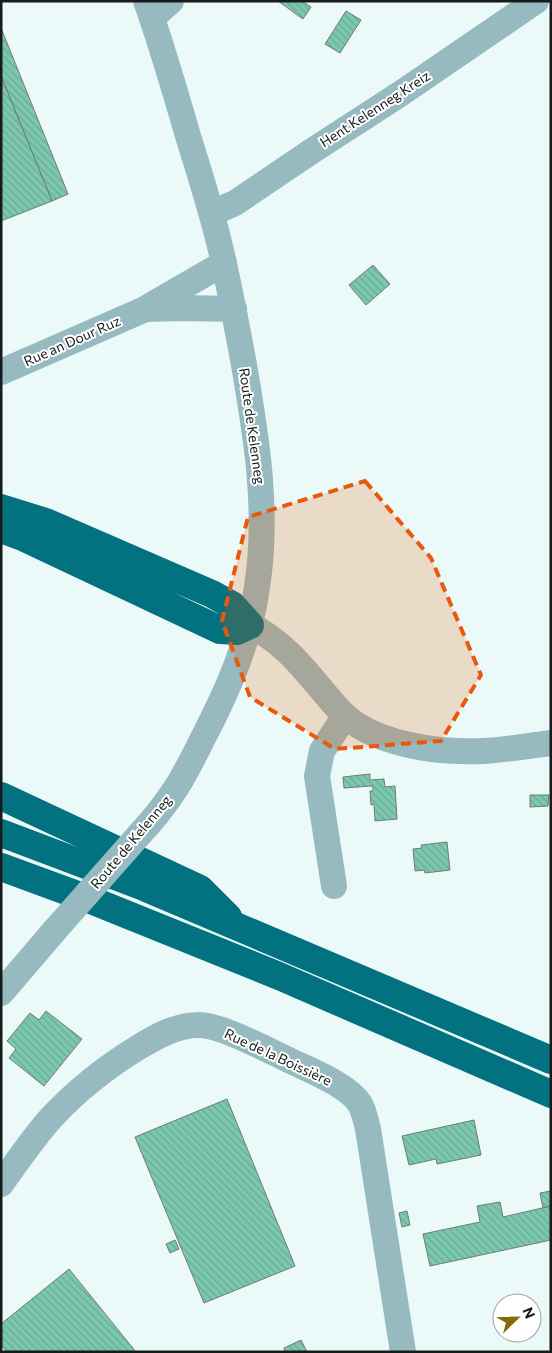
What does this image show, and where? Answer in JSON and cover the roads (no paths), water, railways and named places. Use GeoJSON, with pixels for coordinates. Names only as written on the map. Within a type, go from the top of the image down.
{"type":"FeatureCollection","features":[{"type":"Feature","properties":{"kind":"highway"},"geometry":{"type":"LineString","coordinates":[[1,508],[46,522],[212,594],[232,605],[250,625],[237,631],[220,630],[25,538],[1,529]]}},
{"type":"Feature","properties":{"kind":"highway"},"geometry":{"type":"LineString","coordinates":[[1,796],[200,889],[238,926]]}},
{"type":"Feature","properties":{"kind":"highway"},"geometry":{"type":"LineString","coordinates":[[1,833],[144,887],[551,1060]]}},
{"type":"Feature","properties":{"kind":"highway"},"geometry":{"type":"LineString","coordinates":[[1,867],[91,900],[279,976],[551,1094]]}},
{"type":"Feature","properties":{"kind":"street","name":"Hent Kelenneg Kreiz"},"geometry":{"type":"LineString","coordinates":[[212,213],[235,203],[536,1]]}},
{"type":"Feature","properties":{"kind":"street","name":"Route de Kelenneg"},"geometry":{"type":"LineString","coordinates":[[1,992],[159,813],[174,792],[224,694],[250,625],[258,587],[262,528],[260,463],[253,415],[224,263],[156,7]]}},
{"type":"Feature","properties":{"kind":"street","name":"Rue an Dour Ruz"},"geometry":{"type":"LineString","coordinates":[[1,372],[143,310],[224,263]]}},
{"type":"Feature","properties":{"kind":"street","name":"Rue an Dour Ruz"},"geometry":{"type":"LineString","coordinates":[[143,310],[184,308],[234,309]]}},
{"type":"Feature","properties":{"kind":"street"},"geometry":{"type":"LineString","coordinates":[[250,625],[276,640],[289,651],[345,716],[358,725],[394,741],[434,750],[483,751],[551,743]]}},
{"type":"Feature","properties":{"kind":"street"},"geometry":{"type":"LineString","coordinates":[[334,886],[317,776],[322,751],[345,716]]}},
{"type":"Feature","properties":{"kind":"street","name":"Rue de la Boissière"},"geometry":{"type":"LineString","coordinates":[[1,1184],[50,1119],[104,1069],[146,1043],[181,1027],[198,1025],[212,1027],[252,1042],[341,1087],[360,1104],[368,1129],[403,1352]]}}]}
